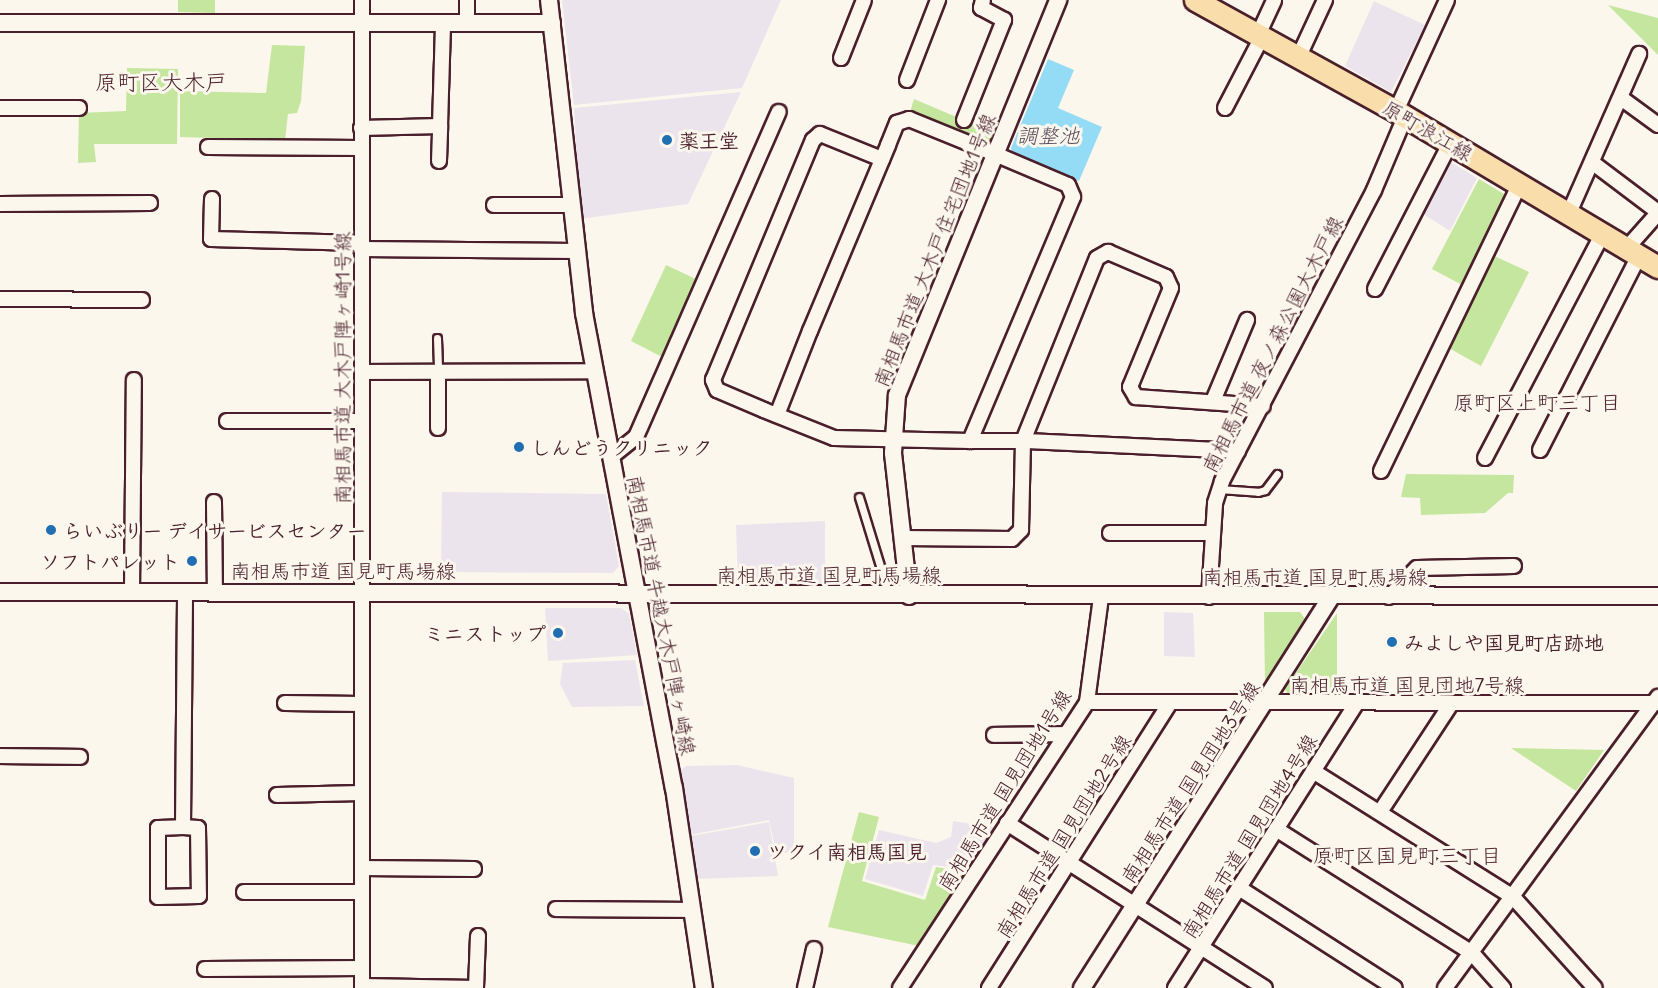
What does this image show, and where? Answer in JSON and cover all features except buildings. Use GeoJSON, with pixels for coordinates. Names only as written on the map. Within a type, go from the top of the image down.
{"type":"FeatureCollection","features":[{"type":"Feature","properties":{"kind":"main road","name":"原町浪江線"},"geometry":{"type":"LineString","coordinates":[[1195,0],[1401,114],[1446,150],[1516,192],[1569,213],[1658,267]]}},
{"type":"Feature","properties":{"kind":"street","name":"南相馬市道 大木戸陣ヶ崎1号線"},"geometry":{"type":"LineString","coordinates":[[362,0],[360,592],[362,987]]}},
{"type":"Feature","properties":{"kind":"street"},"geometry":{"type":"LineString","coordinates":[[466,0],[467,23]]}},
{"type":"Feature","properties":{"kind":"street","name":"南相馬市道 牛越大木戸陣ヶ崎線"},"geometry":{"type":"LineString","coordinates":[[549,0],[576,251],[594,371],[637,594],[705,988]]}},
{"type":"Feature","properties":{"kind":"street"},"geometry":{"type":"LineString","coordinates":[[841,58],[864,0]]}},
{"type":"Feature","properties":{"kind":"street"},"geometry":{"type":"LineString","coordinates":[[907,80],[938,0]]}},
{"type":"Feature","properties":{"kind":"street"},"geometry":{"type":"LineString","coordinates":[[964,120],[1004,20],[981,8],[983,0]]}},
{"type":"Feature","properties":{"kind":"street","name":"南相馬市道 大木戸住宅団地1号線"},"geometry":{"type":"LineString","coordinates":[[909,596],[892,439],[894,409],[903,376],[1059,0]]}},
{"type":"Feature","properties":{"kind":"street"},"geometry":{"type":"LineString","coordinates":[[1225,108],[1260,36],[1274,0]]}},
{"type":"Feature","properties":{"kind":"street"},"geometry":{"type":"LineString","coordinates":[[1299,57],[1325,0]]}},
{"type":"Feature","properties":{"kind":"street","name":"南相馬市道 夜ノ森公園大木戸線"},"geometry":{"type":"LineString","coordinates":[[1209,597],[1212,533],[1219,489],[1374,190],[1401,114],[1447,0]]}},
{"type":"Feature","properties":{"kind":"street"},"geometry":{"type":"LineString","coordinates":[[0,23],[552,23]]}},
{"type":"Feature","properties":{"kind":"street"},"geometry":{"type":"LineString","coordinates":[[439,161],[443,23]]}},
{"type":"Feature","properties":{"kind":"street"},"geometry":{"type":"LineString","coordinates":[[1569,213],[1593,163],[1639,54]]}},
{"type":"Feature","properties":{"kind":"street"},"geometry":{"type":"LineString","coordinates":[[1621,98],[1658,125]]}},
{"type":"Feature","properties":{"kind":"street"},"geometry":{"type":"LineString","coordinates":[[0,108],[79,108]]}},
{"type":"Feature","properties":{"kind":"street"},"geometry":{"type":"LineString","coordinates":[[611,457],[630,446],[636,437],[779,112]]}},
{"type":"Feature","properties":{"kind":"street"},"geometry":{"type":"LineString","coordinates":[[777,415],[897,123],[909,119],[1068,185],[1073,197],[970,441]]}},
{"type":"Feature","properties":{"kind":"street"},"geometry":{"type":"LineString","coordinates":[[361,128],[440,126]]}},
{"type":"Feature","properties":{"kind":"street"},"geometry":{"type":"LineString","coordinates":[[882,159],[820,134],[813,140],[714,380],[717,390],[834,438],[1023,441],[1238,451]]}},
{"type":"Feature","properties":{"kind":"street"},"geometry":{"type":"LineString","coordinates":[[208,147],[361,148]]}},
{"type":"Feature","properties":{"kind":"street"},"geometry":{"type":"LineString","coordinates":[[1375,289],[1446,150]]}},
{"type":"Feature","properties":{"kind":"street"},"geometry":{"type":"LineString","coordinates":[[1540,450],[1633,252],[1658,213],[1593,163]]}},
{"type":"Feature","properties":{"kind":"street"},"geometry":{"type":"LineString","coordinates":[[1381,471],[1516,192]]}},
{"type":"Feature","properties":{"kind":"street"},"geometry":{"type":"LineString","coordinates":[[212,199],[211,239],[361,246],[576,251]]}},
{"type":"Feature","properties":{"kind":"street"},"geometry":{"type":"LineString","coordinates":[[0,204],[150,203]]}},
{"type":"Feature","properties":{"kind":"street"},"geometry":{"type":"LineString","coordinates":[[494,205],[571,206]]}},
{"type":"Feature","properties":{"kind":"street"},"geometry":{"type":"LineString","coordinates":[[1485,458],[1603,233]]}},
{"type":"Feature","properties":{"kind":"street"},"geometry":{"type":"LineString","coordinates":[[902,538],[1012,539],[1021,530],[1023,441],[1097,258],[1108,252],[1166,277],[1171,288],[1130,387],[1136,397],[1263,406]]}},
{"type":"Feature","properties":{"kind":"street"},"geometry":{"type":"LineString","coordinates":[[0,299],[142,300]]}},
{"type":"Feature","properties":{"kind":"street"},"geometry":{"type":"LineString","coordinates":[[1213,401],[1247,320]]}},
{"type":"Feature","properties":{"kind":"street"},"geometry":{"type":"LineString","coordinates":[[362,372],[594,371]]}},
{"type":"Feature","properties":{"kind":"street"},"geometry":{"type":"LineString","coordinates":[[438,373],[438,428]]}},
{"type":"Feature","properties":{"kind":"street"},"geometry":{"type":"LineString","coordinates":[[132,592],[134,380]]}},
{"type":"Feature","properties":{"kind":"street"},"geometry":{"type":"LineString","coordinates":[[227,421],[362,422]]}},
{"type":"Feature","properties":{"kind":"street"},"geometry":{"type":"LineString","coordinates":[[214,502],[215,592]]}},
{"type":"Feature","properties":{"kind":"street"},"geometry":{"type":"LineString","coordinates":[[1110,533],[1212,533]]}},
{"type":"Feature","properties":{"kind":"street"},"geometry":{"type":"LineString","coordinates":[[1389,597],[1417,568],[1514,566]]}},
{"type":"Feature","properties":{"kind":"street","name":"南相馬市道 国見町馬場線"},"geometry":{"type":"LineString","coordinates":[[0,592],[1101,597],[1658,596]]}},
{"type":"Feature","properties":{"kind":"street"},"geometry":{"type":"LineString","coordinates":[[183,827],[185,592]]}},
{"type":"Feature","properties":{"kind":"street","name":"南相馬市道 国見団地1号線"},"geometry":{"type":"LineString","coordinates":[[900,988],[1087,702],[1101,597]]}},
{"type":"Feature","properties":{"kind":"street","name":"南相馬市道 国見団地3号線"},"geometry":{"type":"LineString","coordinates":[[1082,988],[1331,597]]}},
{"type":"Feature","properties":{"kind":"street"},"geometry":{"type":"LineString","coordinates":[[1445,988],[1657,701]]}},
{"type":"Feature","properties":{"kind":"street","name":"南相馬市道 国見団地7号線"},"geometry":{"type":"LineString","coordinates":[[1087,702],[1355,705],[1657,701]]}},
{"type":"Feature","properties":{"kind":"street"},"geometry":{"type":"LineString","coordinates":[[285,703],[361,704]]}},
{"type":"Feature","properties":{"kind":"street","name":"南相馬市道 国見団地2号線"},"geometry":{"type":"LineString","coordinates":[[989,988],[1169,704]]}},
{"type":"Feature","properties":{"kind":"street"},"geometry":{"type":"LineString","coordinates":[[1380,812],[1451,704]]}},
{"type":"Feature","properties":{"kind":"street","name":"南相馬市道 国見団地4号線"},"geometry":{"type":"LineString","coordinates":[[1175,988],[1355,705]]}},
{"type":"Feature","properties":{"kind":"street"},"geometry":{"type":"LineString","coordinates":[[994,735],[1064,734]]}},
{"type":"Feature","properties":{"kind":"street"},"geometry":{"type":"LineString","coordinates":[[0,756],[80,757]]}},
{"type":"Feature","properties":{"kind":"street"},"geometry":{"type":"LineString","coordinates":[[1313,771],[1513,897],[1595,988]]}},
{"type":"Feature","properties":{"kind":"street"},"geometry":{"type":"LineString","coordinates":[[277,795],[361,794]]}},
{"type":"Feature","properties":{"kind":"street"},"geometry":{"type":"LineString","coordinates":[[1007,823],[1265,988]]}},
{"type":"Feature","properties":{"kind":"street"},"geometry":{"type":"LineString","coordinates":[[183,827],[198,828],[199,896],[158,897],[158,828],[183,827]]}},
{"type":"Feature","properties":{"kind":"street"},"geometry":{"type":"LineString","coordinates":[[1276,829],[1472,953],[1503,988]]}},
{"type":"Feature","properties":{"kind":"street"},"geometry":{"type":"LineString","coordinates":[[362,868],[474,869]]}},
{"type":"Feature","properties":{"kind":"street"},"geometry":{"type":"LineString","coordinates":[[1239,888],[1395,988]]}},
{"type":"Feature","properties":{"kind":"street"},"geometry":{"type":"LineString","coordinates":[[244,892],[362,892]]}},
{"type":"Feature","properties":{"kind":"street"},"geometry":{"type":"LineString","coordinates":[[556,909],[692,910]]}},
{"type":"Feature","properties":{"kind":"street"},"geometry":{"type":"LineString","coordinates":[[362,987],[476,988],[478,936]]}},
{"type":"Feature","properties":{"kind":"street"},"geometry":{"type":"LineString","coordinates":[[805,988],[814,949]]}},
{"type":"Feature","properties":{"kind":"street"},"geometry":{"type":"LineString","coordinates":[[205,969],[362,968]]}},
{"type":"Feature","properties":{"kind":"lane"},"geometry":{"type":"LineString","coordinates":[[437,338],[438,373]]}},
{"type":"Feature","properties":{"kind":"lane"},"geometry":{"type":"LineString","coordinates":[[1219,489],[1258,492],[1277,474]]}},
{"type":"Feature","properties":{"kind":"lane"},"geometry":{"type":"LineString","coordinates":[[859,497],[889,596]]}},
{"type":"Feature","properties":{"kind":"shaded area"},"geometry":{"type":"Polygon","coordinates":[[[562,0],[781,0],[742,88],[574,105],[562,0]]]}},
{"type":"Feature","properties":{"kind":"shaded area"},"geometry":{"type":"Polygon","coordinates":[[[1374,1],[1425,25],[1391,92],[1345,66],[1374,1]]]}},
{"type":"Feature","properties":{"kind":"shaded area"},"geometry":{"type":"Polygon","coordinates":[[[741,92],[688,204],[580,219],[574,108],[741,92]]]}},
{"type":"Feature","properties":{"kind":"shaded area"},"geometry":{"type":"Polygon","coordinates":[[[1447,160],[1477,178],[1450,231],[1420,212],[1447,160]]]}},
{"type":"Feature","properties":{"kind":"shaded area"},"geometry":{"type":"Polygon","coordinates":[[[442,492],[606,494],[619,566],[613,573],[445,572],[441,568],[442,492]]]}},
{"type":"Feature","properties":{"kind":"shaded area"},"geometry":{"type":"Polygon","coordinates":[[[825,521],[825,586],[738,582],[736,525],[825,521]]]}},
{"type":"Feature","properties":{"kind":"shaded area"},"geometry":{"type":"Polygon","coordinates":[[[545,608],[621,608],[629,614],[637,655],[548,661],[545,608]]]}},
{"type":"Feature","properties":{"kind":"shaded area"},"geometry":{"type":"Polygon","coordinates":[[[1164,612],[1193,613],[1195,657],[1164,656],[1164,612]]]}},
{"type":"Feature","properties":{"kind":"shaded area"},"geometry":{"type":"Polygon","coordinates":[[[635,660],[644,706],[572,707],[560,684],[563,663],[635,660]]]}},
{"type":"Feature","properties":{"kind":"shaded area"},"geometry":{"type":"Polygon","coordinates":[[[737,765],[794,778],[794,850],[777,856],[769,820],[689,835],[680,771],[686,766],[737,765]]]}},
{"type":"Feature","properties":{"kind":"shaded area"},"geometry":{"type":"Polygon","coordinates":[[[953,821],[997,828],[971,869],[933,865],[923,896],[865,879],[879,830],[936,843],[951,837],[953,821]]]}},
{"type":"Feature","properties":{"kind":"shaded area"},"geometry":{"type":"Polygon","coordinates":[[[769,822],[778,876],[694,879],[691,836],[769,822]]]}},
{"type":"Feature","properties":{"kind":"green space"},"geometry":{"type":"Polygon","coordinates":[[[178,0],[215,0],[215,13],[178,12],[178,0]]]}},
{"type":"Feature","properties":{"kind":"green space"},"geometry":{"type":"Polygon","coordinates":[[[1608,5],[1658,18],[1658,55],[1608,5]]]}},
{"type":"Feature","properties":{"kind":"green space"},"geometry":{"type":"Polygon","coordinates":[[[272,45],[305,46],[301,101],[297,113],[288,114],[285,140],[180,137],[180,91],[266,93],[272,45]]]}},
{"type":"Feature","properties":{"kind":"green space"},"geometry":{"type":"Polygon","coordinates":[[[127,68],[178,69],[177,144],[94,144],[96,162],[78,163],[79,113],[126,111],[127,68]]]}},
{"type":"Feature","properties":{"kind":"green space"},"geometry":{"type":"Polygon","coordinates":[[[914,99],[994,133],[992,141],[982,143],[910,112],[914,99]]]}},
{"type":"Feature","properties":{"kind":"green space"},"geometry":{"type":"Polygon","coordinates":[[[1479,179],[1509,197],[1466,287],[1432,269],[1479,179]]]}},
{"type":"Feature","properties":{"kind":"green space"},"geometry":{"type":"Polygon","coordinates":[[[1492,255],[1529,272],[1481,366],[1447,347],[1492,255]]]}},
{"type":"Feature","properties":{"kind":"green space"},"geometry":{"type":"Polygon","coordinates":[[[666,265],[700,281],[666,359],[631,341],[666,265]]]}},
{"type":"Feature","properties":{"kind":"green space"},"geometry":{"type":"Polygon","coordinates":[[[1406,474],[1514,475],[1513,493],[1508,493],[1485,513],[1421,515],[1420,498],[1401,497],[1406,474]]]}},
{"type":"Feature","properties":{"kind":"green space"},"geometry":{"type":"Polygon","coordinates":[[[1264,612],[1300,612],[1305,619],[1265,683],[1264,612]]]}},
{"type":"Feature","properties":{"kind":"green space"},"geometry":{"type":"Polygon","coordinates":[[[1337,613],[1337,698],[1290,699],[1285,689],[1337,613]]]}},
{"type":"Feature","properties":{"kind":"green space"},"geometry":{"type":"Polygon","coordinates":[[[1511,748],[1604,750],[1576,791],[1511,748]]]}},
{"type":"Feature","properties":{"kind":"green space"},"geometry":{"type":"Polygon","coordinates":[[[859,812],[879,817],[862,881],[925,900],[936,867],[968,872],[919,946],[828,927],[859,812]]]}},
{"type":"Feature","properties":{"kind":"water","name":"調整池"},"geometry":{"type":"Polygon","coordinates":[[[1048,59],[1074,70],[1058,108],[1102,127],[1079,181],[1012,153],[1011,148],[1048,59]]]}},
{"type":"Feature","properties":{"kind":"place","name":"薬王堂"},"geometry":{"type":"Point","coordinates":[667,140]}},
{"type":"Feature","properties":{"kind":"place","name":"しんどうクリニック"},"geometry":{"type":"Point","coordinates":[519,447]}},
{"type":"Feature","properties":{"kind":"place","name":"らいぶりー デイサービスセンター"},"geometry":{"type":"Point","coordinates":[51,530]}},
{"type":"Feature","properties":{"kind":"place","name":"ソフトパレット"},"geometry":{"type":"Point","coordinates":[192,561]}},
{"type":"Feature","properties":{"kind":"place","name":"ミニストップ"},"geometry":{"type":"Point","coordinates":[558,633]}},
{"type":"Feature","properties":{"kind":"place","name":"みよしや国見町店跡地"},"geometry":{"type":"Point","coordinates":[1392,642]}},
{"type":"Feature","properties":{"kind":"place","name":"ツクイ南相馬国見"},"geometry":{"type":"Point","coordinates":[755,851]}},
{"type":"Feature","properties":{"kind":"district","name":"原町区大木戸"},"geometry":{"type":"Point","coordinates":[161,83]}},
{"type":"Feature","properties":{"kind":"district","name":"原町区上町三丁目"},"geometry":{"type":"Point","coordinates":[1537,403]}},
{"type":"Feature","properties":{"kind":"district","name":"原町区国見町三丁目"},"geometry":{"type":"Point","coordinates":[1407,856]}}]}
